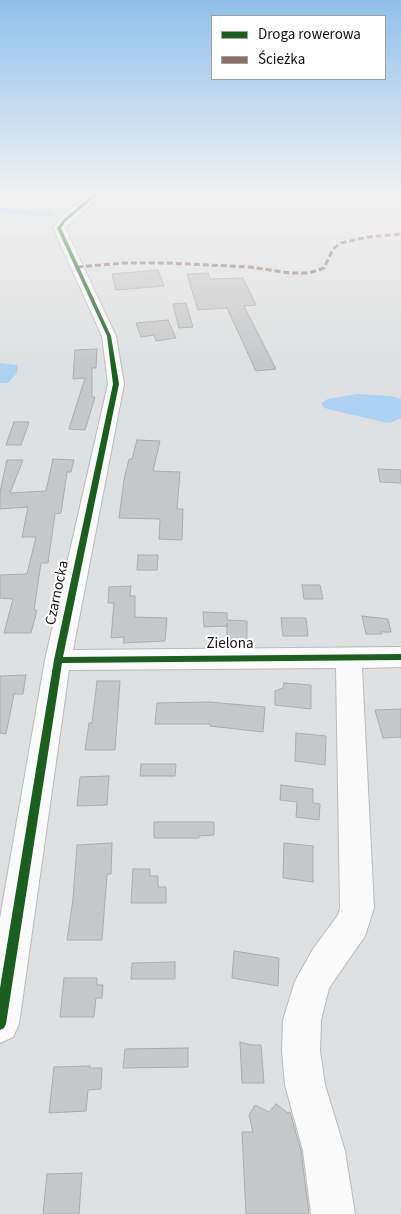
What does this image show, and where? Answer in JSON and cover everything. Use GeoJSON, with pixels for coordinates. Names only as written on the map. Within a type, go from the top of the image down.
{"type":"FeatureCollection","features":[{"type":"Feature","properties":{"kind":"street","name":"Czarnocka"},"geometry":{"type":"LineString","coordinates":[[0,1024],[58,660],[116,384],[109,336],[70,252]]}},
{"type":"Feature","properties":{"kind":"street","name":"Zielona"},"geometry":{"type":"LineString","coordinates":[[58,660],[401,657]]}},
{"type":"Feature","properties":{"kind":"street"},"geometry":{"type":"LineString","coordinates":[[333,1214],[324,1151],[305,1085],[300,1051],[302,1020],[313,982],[325,961],[353,924],[357,908],[348,658]]}},
{"type":"Feature","properties":{"kind":"water"},"geometry":{"type":"Polygon","coordinates":[[[0,363],[18,365],[17,373],[8,383],[0,383],[0,363]]]}},
{"type":"Feature","properties":{"kind":"water"},"geometry":{"type":"Polygon","coordinates":[[[357,394],[391,396],[401,399],[401,418],[390,423],[383,422],[328,409],[323,407],[321,403],[328,399],[357,394]]]}},
{"type":"Feature","properties":{"kind":"building"},"geometry":{"type":"Polygon","coordinates":[[[158,270],[164,286],[116,290],[112,274],[158,270]]]}},
{"type":"Feature","properties":{"kind":"building"},"geometry":{"type":"Polygon","coordinates":[[[208,273],[210,279],[243,278],[256,305],[244,306],[276,369],[256,371],[227,308],[198,310],[187,274],[208,273]]]}},
{"type":"Feature","properties":{"kind":"building"},"geometry":{"type":"Polygon","coordinates":[[[186,303],[193,327],[179,328],[173,304],[186,303]]]}},
{"type":"Feature","properties":{"kind":"building"},"geometry":{"type":"Polygon","coordinates":[[[168,320],[176,338],[156,341],[154,335],[141,337],[136,323],[168,320]]]}},
{"type":"Feature","properties":{"kind":"building"},"geometry":{"type":"Polygon","coordinates":[[[97,349],[96,368],[92,368],[92,397],[95,397],[85,430],[69,429],[85,378],[73,379],[75,350],[97,349]]]}},
{"type":"Feature","properties":{"kind":"building"},"geometry":{"type":"Polygon","coordinates":[[[14,422],[29,422],[21,445],[6,445],[14,422]]]}},
{"type":"Feature","properties":{"kind":"building"},"geometry":{"type":"Polygon","coordinates":[[[137,440],[160,441],[153,471],[180,472],[177,509],[183,509],[182,540],[159,539],[160,519],[119,518],[124,480],[129,459],[132,459],[137,440]]]}},
{"type":"Feature","properties":{"kind":"building"},"geometry":{"type":"Polygon","coordinates":[[[53,459],[74,460],[71,472],[67,472],[61,513],[55,514],[48,563],[41,563],[34,610],[37,610],[31,633],[4,633],[13,599],[0,598],[0,575],[27,574],[36,537],[22,537],[28,507],[0,509],[0,492],[7,460],[23,460],[10,493],[46,491],[53,459]]]}},
{"type":"Feature","properties":{"kind":"building"},"geometry":{"type":"Polygon","coordinates":[[[378,469],[401,470],[401,483],[380,482],[378,469]]]}},
{"type":"Feature","properties":{"kind":"building"},"geometry":{"type":"Polygon","coordinates":[[[138,555],[158,555],[157,570],[137,570],[138,555]]]}},
{"type":"Feature","properties":{"kind":"building"},"geometry":{"type":"Polygon","coordinates":[[[302,585],[320,585],[323,599],[304,599],[302,585]]]}},
{"type":"Feature","properties":{"kind":"building"},"geometry":{"type":"Polygon","coordinates":[[[131,586],[130,596],[135,596],[135,617],[167,618],[165,641],[123,643],[124,637],[111,638],[114,603],[108,603],[109,587],[131,586]]]}},
{"type":"Feature","properties":{"kind":"building"},"geometry":{"type":"Polygon","coordinates":[[[203,612],[227,613],[227,620],[247,621],[247,640],[227,639],[227,626],[204,627],[203,612]]]}},
{"type":"Feature","properties":{"kind":"building"},"geometry":{"type":"Polygon","coordinates":[[[362,616],[388,619],[391,632],[366,634],[362,616]]]}},
{"type":"Feature","properties":{"kind":"building"},"geometry":{"type":"Polygon","coordinates":[[[281,618],[306,618],[308,636],[283,636],[281,618]]]}},
{"type":"Feature","properties":{"kind":"building"},"geometry":{"type":"Polygon","coordinates":[[[26,675],[23,694],[14,694],[6,734],[0,733],[0,676],[26,675]]]}},
{"type":"Feature","properties":{"kind":"building"},"geometry":{"type":"Polygon","coordinates":[[[97,681],[120,681],[115,750],[85,750],[89,723],[92,723],[97,681]]]}},
{"type":"Feature","properties":{"kind":"building"},"geometry":{"type":"Polygon","coordinates":[[[284,683],[311,685],[311,709],[275,705],[275,691],[283,688],[284,683]]]}},
{"type":"Feature","properties":{"kind":"building"},"geometry":{"type":"Polygon","coordinates":[[[209,702],[265,707],[263,732],[210,726],[210,724],[155,724],[157,703],[209,702]]]}},
{"type":"Feature","properties":{"kind":"building"},"geometry":{"type":"Polygon","coordinates":[[[401,709],[401,737],[383,738],[375,710],[401,709]]]}},
{"type":"Feature","properties":{"kind":"building"},"geometry":{"type":"Polygon","coordinates":[[[296,733],[326,736],[325,765],[295,761],[296,733]]]}},
{"type":"Feature","properties":{"kind":"building"},"geometry":{"type":"Polygon","coordinates":[[[141,764],[176,764],[175,776],[140,776],[141,764]]]}},
{"type":"Feature","properties":{"kind":"building"},"geometry":{"type":"Polygon","coordinates":[[[109,776],[107,805],[77,806],[80,777],[109,776]]]}},
{"type":"Feature","properties":{"kind":"building"},"geometry":{"type":"Polygon","coordinates":[[[281,785],[313,789],[313,803],[320,804],[319,820],[296,817],[297,802],[280,800],[281,785]]]}},
{"type":"Feature","properties":{"kind":"building"},"geometry":{"type":"Polygon","coordinates":[[[154,822],[214,822],[214,835],[199,836],[199,838],[154,838],[154,822]]]}},
{"type":"Feature","properties":{"kind":"building"},"geometry":{"type":"Polygon","coordinates":[[[112,843],[111,874],[107,874],[102,940],[67,940],[73,899],[77,845],[112,843]]]}},
{"type":"Feature","properties":{"kind":"building"},"geometry":{"type":"Polygon","coordinates":[[[284,843],[313,846],[313,882],[283,878],[284,843]]]}},
{"type":"Feature","properties":{"kind":"building"},"geometry":{"type":"Polygon","coordinates":[[[133,869],[150,869],[150,876],[158,876],[158,887],[166,887],[166,903],[131,903],[133,869]]]}},
{"type":"Feature","properties":{"kind":"building"},"geometry":{"type":"Polygon","coordinates":[[[234,951],[279,958],[278,986],[232,978],[234,951]]]}},
{"type":"Feature","properties":{"kind":"building"},"geometry":{"type":"Polygon","coordinates":[[[175,962],[175,979],[131,979],[132,963],[175,962]]]}},
{"type":"Feature","properties":{"kind":"building"},"geometry":{"type":"Polygon","coordinates":[[[64,978],[97,978],[97,985],[103,985],[102,998],[96,998],[94,1017],[60,1017],[64,978]]]}},
{"type":"Feature","properties":{"kind":"building"},"geometry":{"type":"Polygon","coordinates":[[[240,1042],[261,1045],[264,1083],[242,1083],[240,1042]]]}},
{"type":"Feature","properties":{"kind":"building"},"geometry":{"type":"Polygon","coordinates":[[[188,1048],[188,1067],[123,1068],[125,1049],[188,1048]]]}},
{"type":"Feature","properties":{"kind":"building"},"geometry":{"type":"Polygon","coordinates":[[[90,1066],[89,1068],[102,1068],[101,1089],[88,1090],[86,1111],[49,1113],[54,1067],[90,1066]]]}},
{"type":"Feature","properties":{"kind":"building"},"geometry":{"type":"Polygon","coordinates":[[[276,1104],[288,1113],[290,1112],[301,1151],[309,1214],[246,1214],[242,1132],[253,1132],[249,1115],[255,1105],[269,1112],[276,1104]]]}},
{"type":"Feature","properties":{"kind":"building"},"geometry":{"type":"Polygon","coordinates":[[[82,1173],[79,1214],[43,1214],[47,1174],[82,1173]]]}},
{"type":"Feature","properties":{"kind":"marked path"},"geometry":{"type":"LineString","coordinates":[[77,267],[124,263],[168,263],[250,267],[290,273],[309,273],[324,268],[332,252]]}},
{"type":"Feature","properties":{"kind":"cycle path"},"geometry":{"type":"LineString","coordinates":[[0,1024],[58,660],[116,384],[109,336],[70,252]]}},
{"type":"Feature","properties":{"kind":"cycle path"},"geometry":{"type":"LineString","coordinates":[[58,660],[401,657]]}}]}
